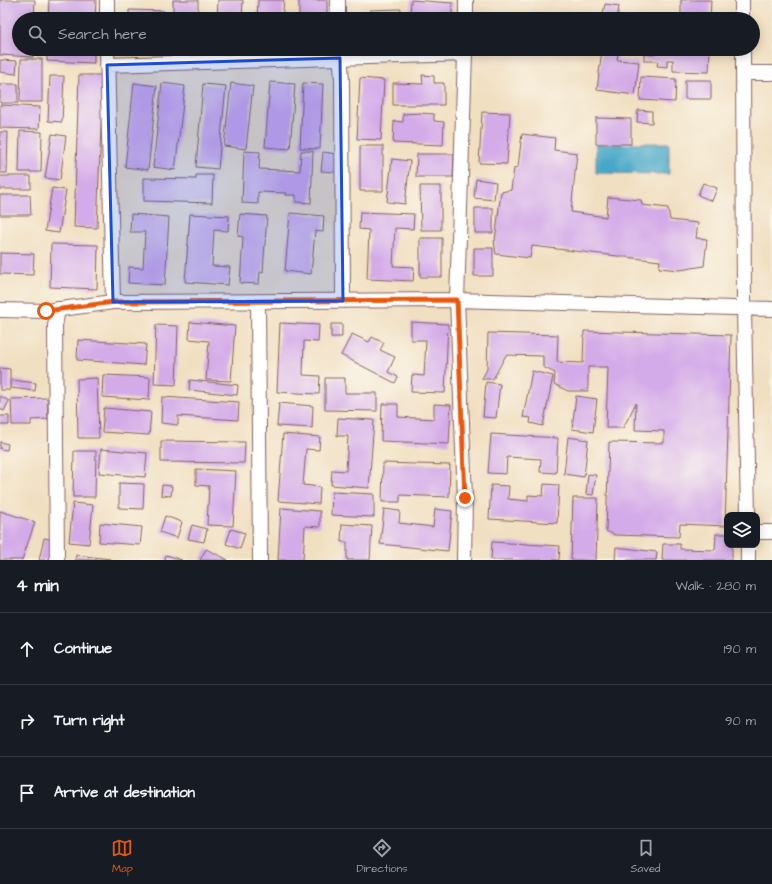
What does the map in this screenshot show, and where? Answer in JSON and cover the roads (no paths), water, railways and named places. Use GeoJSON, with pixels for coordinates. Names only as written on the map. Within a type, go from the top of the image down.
{"type":"FeatureCollection","features":[{"type":"Feature","properties":{"kind":"street"},"geometry":{"type":"LineString","coordinates":[[107,0],[107,12]]}},
{"type":"Feature","properties":{"kind":"street"},"geometry":{"type":"LineString","coordinates":[[338,0],[338,12]]}},
{"type":"Feature","properties":{"kind":"street"},"geometry":{"type":"LineString","coordinates":[[466,0],[466,12]]}},
{"type":"Feature","properties":{"kind":"street"},"geometry":{"type":"LineString","coordinates":[[742,0],[742,12]]}},
{"type":"Feature","properties":{"kind":"street"},"geometry":{"type":"LineString","coordinates":[[107,56],[114,302]]}},
{"type":"Feature","properties":{"kind":"street"},"geometry":{"type":"LineString","coordinates":[[107,65],[298,56]]}},
{"type":"Feature","properties":{"kind":"street"},"geometry":{"type":"LineString","coordinates":[[340,56],[342,81],[343,301]]}},
{"type":"Feature","properties":{"kind":"street"},"geometry":{"type":"LineString","coordinates":[[464,560],[465,498],[457,300],[465,56]]}},
{"type":"Feature","properties":{"kind":"street"},"geometry":{"type":"LineString","coordinates":[[743,56],[744,308],[748,512]]}},
{"type":"Feature","properties":{"kind":"street"},"geometry":{"type":"LineString","coordinates":[[743,73],[772,73]]}},
{"type":"Feature","properties":{"kind":"street"},"geometry":{"type":"LineString","coordinates":[[0,310],[46,311],[114,302],[457,300],[772,308]]}},
{"type":"Feature","properties":{"kind":"street"},"geometry":{"type":"LineString","coordinates":[[258,301],[260,560]]}},
{"type":"Feature","properties":{"kind":"street"},"geometry":{"type":"LineString","coordinates":[[57,560],[55,326],[58,309]]}},
{"type":"Feature","properties":{"kind":"street"},"geometry":{"type":"LineString","coordinates":[[760,532],[772,532]]}},
{"type":"Feature","properties":{"kind":"street"},"geometry":{"type":"LineString","coordinates":[[748,548],[748,560]]}},
{"type":"Feature","properties":{"kind":"water"},"geometry":{"type":"Polygon","coordinates":[[[596,143],[669,143],[669,174],[596,173],[596,143]]]}}]}
